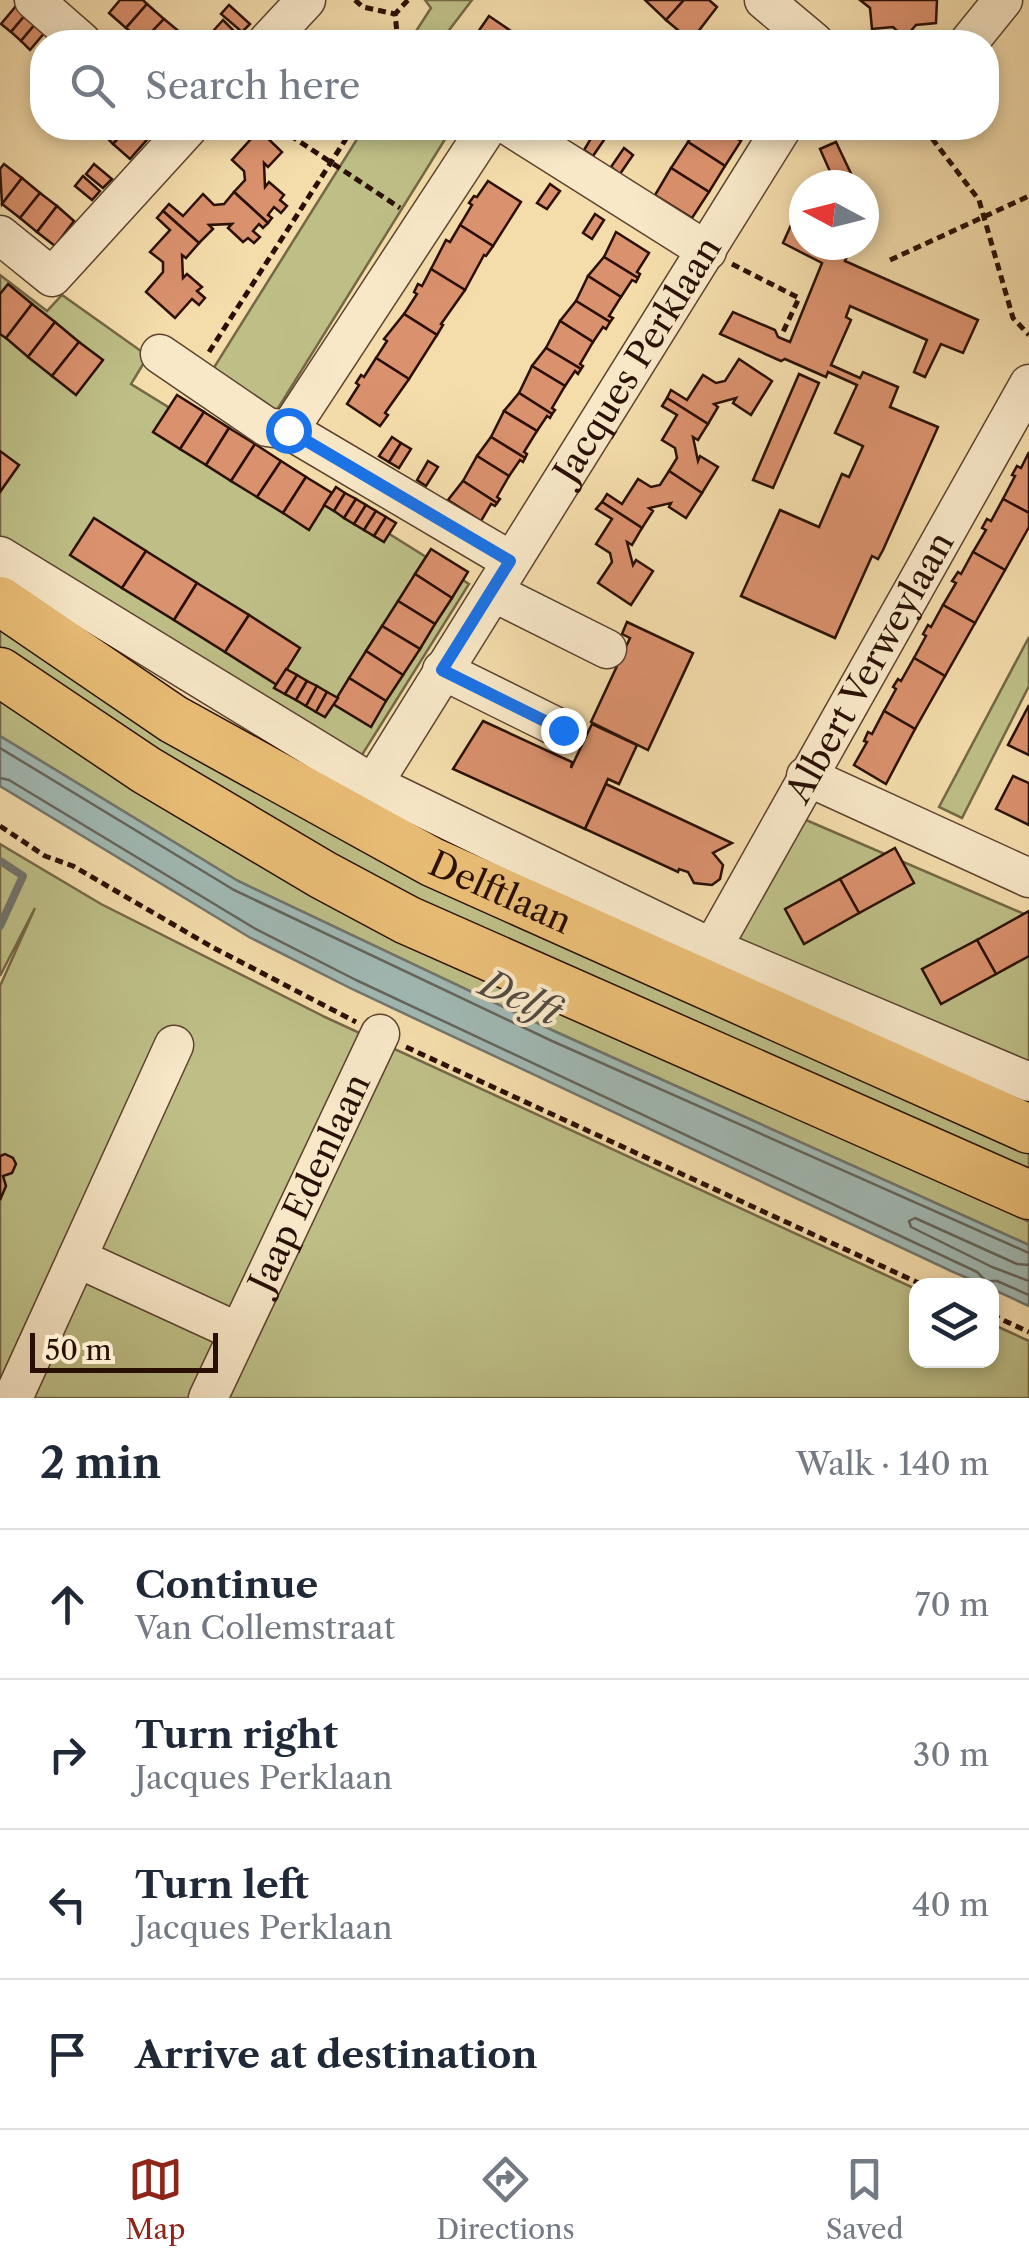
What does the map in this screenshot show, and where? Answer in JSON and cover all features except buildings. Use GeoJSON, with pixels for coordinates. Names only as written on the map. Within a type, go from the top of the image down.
{"type":"FeatureCollection","features":[{"type":"Feature","properties":{"kind":"main road","name":"Delftlaan"},"geometry":{"type":"LineString","coordinates":[[0,600],[173,719],[432,862],[1029,1129]]}},
{"type":"Feature","properties":{"kind":"main road","name":"Delftlaan"},"geometry":{"type":"LineString","coordinates":[[0,672],[146,770],[408,920],[1029,1195]]}},
{"type":"Feature","properties":{"kind":"street"},"geometry":{"type":"LineString","coordinates":[[34,0],[68,30]]}},
{"type":"Feature","properties":{"kind":"street"},"geometry":{"type":"LineString","coordinates":[[278,30],[306,0]]}},
{"type":"Feature","properties":{"kind":"street"},"geometry":{"type":"LineString","coordinates":[[764,0],[800,30]]}},
{"type":"Feature","properties":{"kind":"street"},"geometry":{"type":"LineString","coordinates":[[979,30],[1003,0]]}},
{"type":"Feature","properties":{"kind":"street"},"geometry":{"type":"LineString","coordinates":[[0,235],[52,277],[174,140]]}},
{"type":"Feature","properties":{"kind":"street"},"geometry":{"type":"LineString","coordinates":[[288,430],[479,140]]}},
{"type":"Feature","properties":{"kind":"street"},"geometry":{"type":"LineString","coordinates":[[531,140],[707,251]]}},
{"type":"Feature","properties":{"kind":"street","name":"Jacques Perklaan"},"geometry":{"type":"LineString","coordinates":[[373,784],[775,140]]}},
{"type":"Feature","properties":{"kind":"street"},"geometry":{"type":"LineString","coordinates":[[160,354],[267,426],[288,430],[606,649]]}},
{"type":"Feature","properties":{"kind":"street","name":"Albert Verweylaan"},"geometry":{"type":"LineString","coordinates":[[712,948],[1029,384]]}},
{"type":"Feature","properties":{"kind":"street","name":"Delftlaan"},"geometry":{"type":"LineString","coordinates":[[0,556],[373,784],[712,948],[1029,1082]]}},
{"type":"Feature","properties":{"kind":"street"},"geometry":{"type":"LineString","coordinates":[[442,670],[563,730]]}},
{"type":"Feature","properties":{"kind":"street"},"geometry":{"type":"LineString","coordinates":[[806,776],[1029,878]]}},
{"type":"Feature","properties":{"kind":"street","name":"Jaap Edenlaan"},"geometry":{"type":"LineString","coordinates":[[208,1398],[380,1034]]}},
{"type":"Feature","properties":{"kind":"street"},"geometry":{"type":"LineString","coordinates":[[13,1398],[174,1045]]}},
{"type":"Feature","properties":{"kind":"street","name":"Jaap Edenlaan"},"geometry":{"type":"LineString","coordinates":[[77,1258],[238,1332]]}},
{"type":"Feature","properties":{"kind":"path"},"geometry":{"type":"LineString","coordinates":[[355,0],[363,7],[395,14]]}},
{"type":"Feature","properties":{"kind":"path"},"geometry":{"type":"LineString","coordinates":[[397,30],[395,14],[408,0]]}},
{"type":"Feature","properties":{"kind":"path"},"geometry":{"type":"LineString","coordinates":[[297,140],[424,224]]}},
{"type":"Feature","properties":{"kind":"path"},"geometry":{"type":"LineString","coordinates":[[194,377],[345,140]]}},
{"type":"Feature","properties":{"kind":"path"},"geometry":{"type":"LineString","coordinates":[[933,140],[978,200],[1013,318],[1029,335]]}},
{"type":"Feature","properties":{"kind":"path"},"geometry":{"type":"LineString","coordinates":[[890,260],[1029,196]]}},
{"type":"Feature","properties":{"kind":"path"},"geometry":{"type":"LineString","coordinates":[[707,251],[799,298],[782,332]]}},
{"type":"Feature","properties":{"kind":"path"},"geometry":{"type":"LineString","coordinates":[[0,826],[45,856],[73,866],[226,954],[380,1034],[909,1279]]}},
{"type":"Feature","properties":{"kind":"path"},"geometry":{"type":"LineString","coordinates":[[999,1318],[1029,1332]]}},
{"type":"Feature","properties":{"kind":"green space"},"geometry":{"type":"Polygon","coordinates":[[[425,0],[472,0],[449,30],[417,30],[431,8],[425,0]]]}},
{"type":"Feature","properties":{"kind":"green space"},"geometry":{"type":"Polygon","coordinates":[[[356,140],[445,140],[272,418],[208,377],[356,140]]]}},
{"type":"Feature","properties":{"kind":"green space"},"geometry":{"type":"Polygon","coordinates":[[[0,275],[47,311],[62,295],[148,356],[131,384],[246,455],[254,449],[469,584],[355,766],[0,537],[0,275]]]}},
{"type":"Feature","properties":{"kind":"green space"},"geometry":{"type":"Polygon","coordinates":[[[0,624],[1029,1147],[1029,1172],[358,873],[0,656],[0,624]]]}},
{"type":"Feature","properties":{"kind":"green space"},"geometry":{"type":"Polygon","coordinates":[[[1029,637],[1029,686],[962,818],[939,807],[1029,637]]]}},
{"type":"Feature","properties":{"kind":"green space"},"geometry":{"type":"Polygon","coordinates":[[[0,696],[1029,1222],[1029,1245],[556,1032],[238,881],[0,736],[0,696]]]}},
{"type":"Feature","properties":{"kind":"green space"},"geometry":{"type":"Polygon","coordinates":[[[799,817],[1029,916],[1029,1063],[737,939],[799,817]]]}},
{"type":"Feature","properties":{"kind":"green space"},"geometry":{"type":"Polygon","coordinates":[[[0,844],[101,904],[325,1017],[909,1286],[909,1368],[999,1368],[999,1327],[1029,1341],[1029,1398],[0,1398],[0,986],[35,908],[0,976],[0,844]]]}},
{"type":"Feature","properties":{"kind":"water"},"geometry":{"type":"Polygon","coordinates":[[[0,736],[238,881],[556,1032],[1029,1245],[1029,1306],[999,1292],[999,1278],[968,1278],[951,1271],[249,937],[0,786],[0,736]]]}},
{"type":"Feature","properties":{"kind":"waterway"},"geometry":{"type":"LineString","coordinates":[[0,926],[23,876],[2,862]]}},
{"type":"Feature","properties":{"kind":"route"},"geometry":{"type":"LineString","coordinates":[[288,430],[510,561],[442,670],[563,730]]}},
{"type":"Feature","properties":{"kind":"water label","name":"Delft"},"geometry":{"type":"Point","coordinates":[521,998]}}]}
